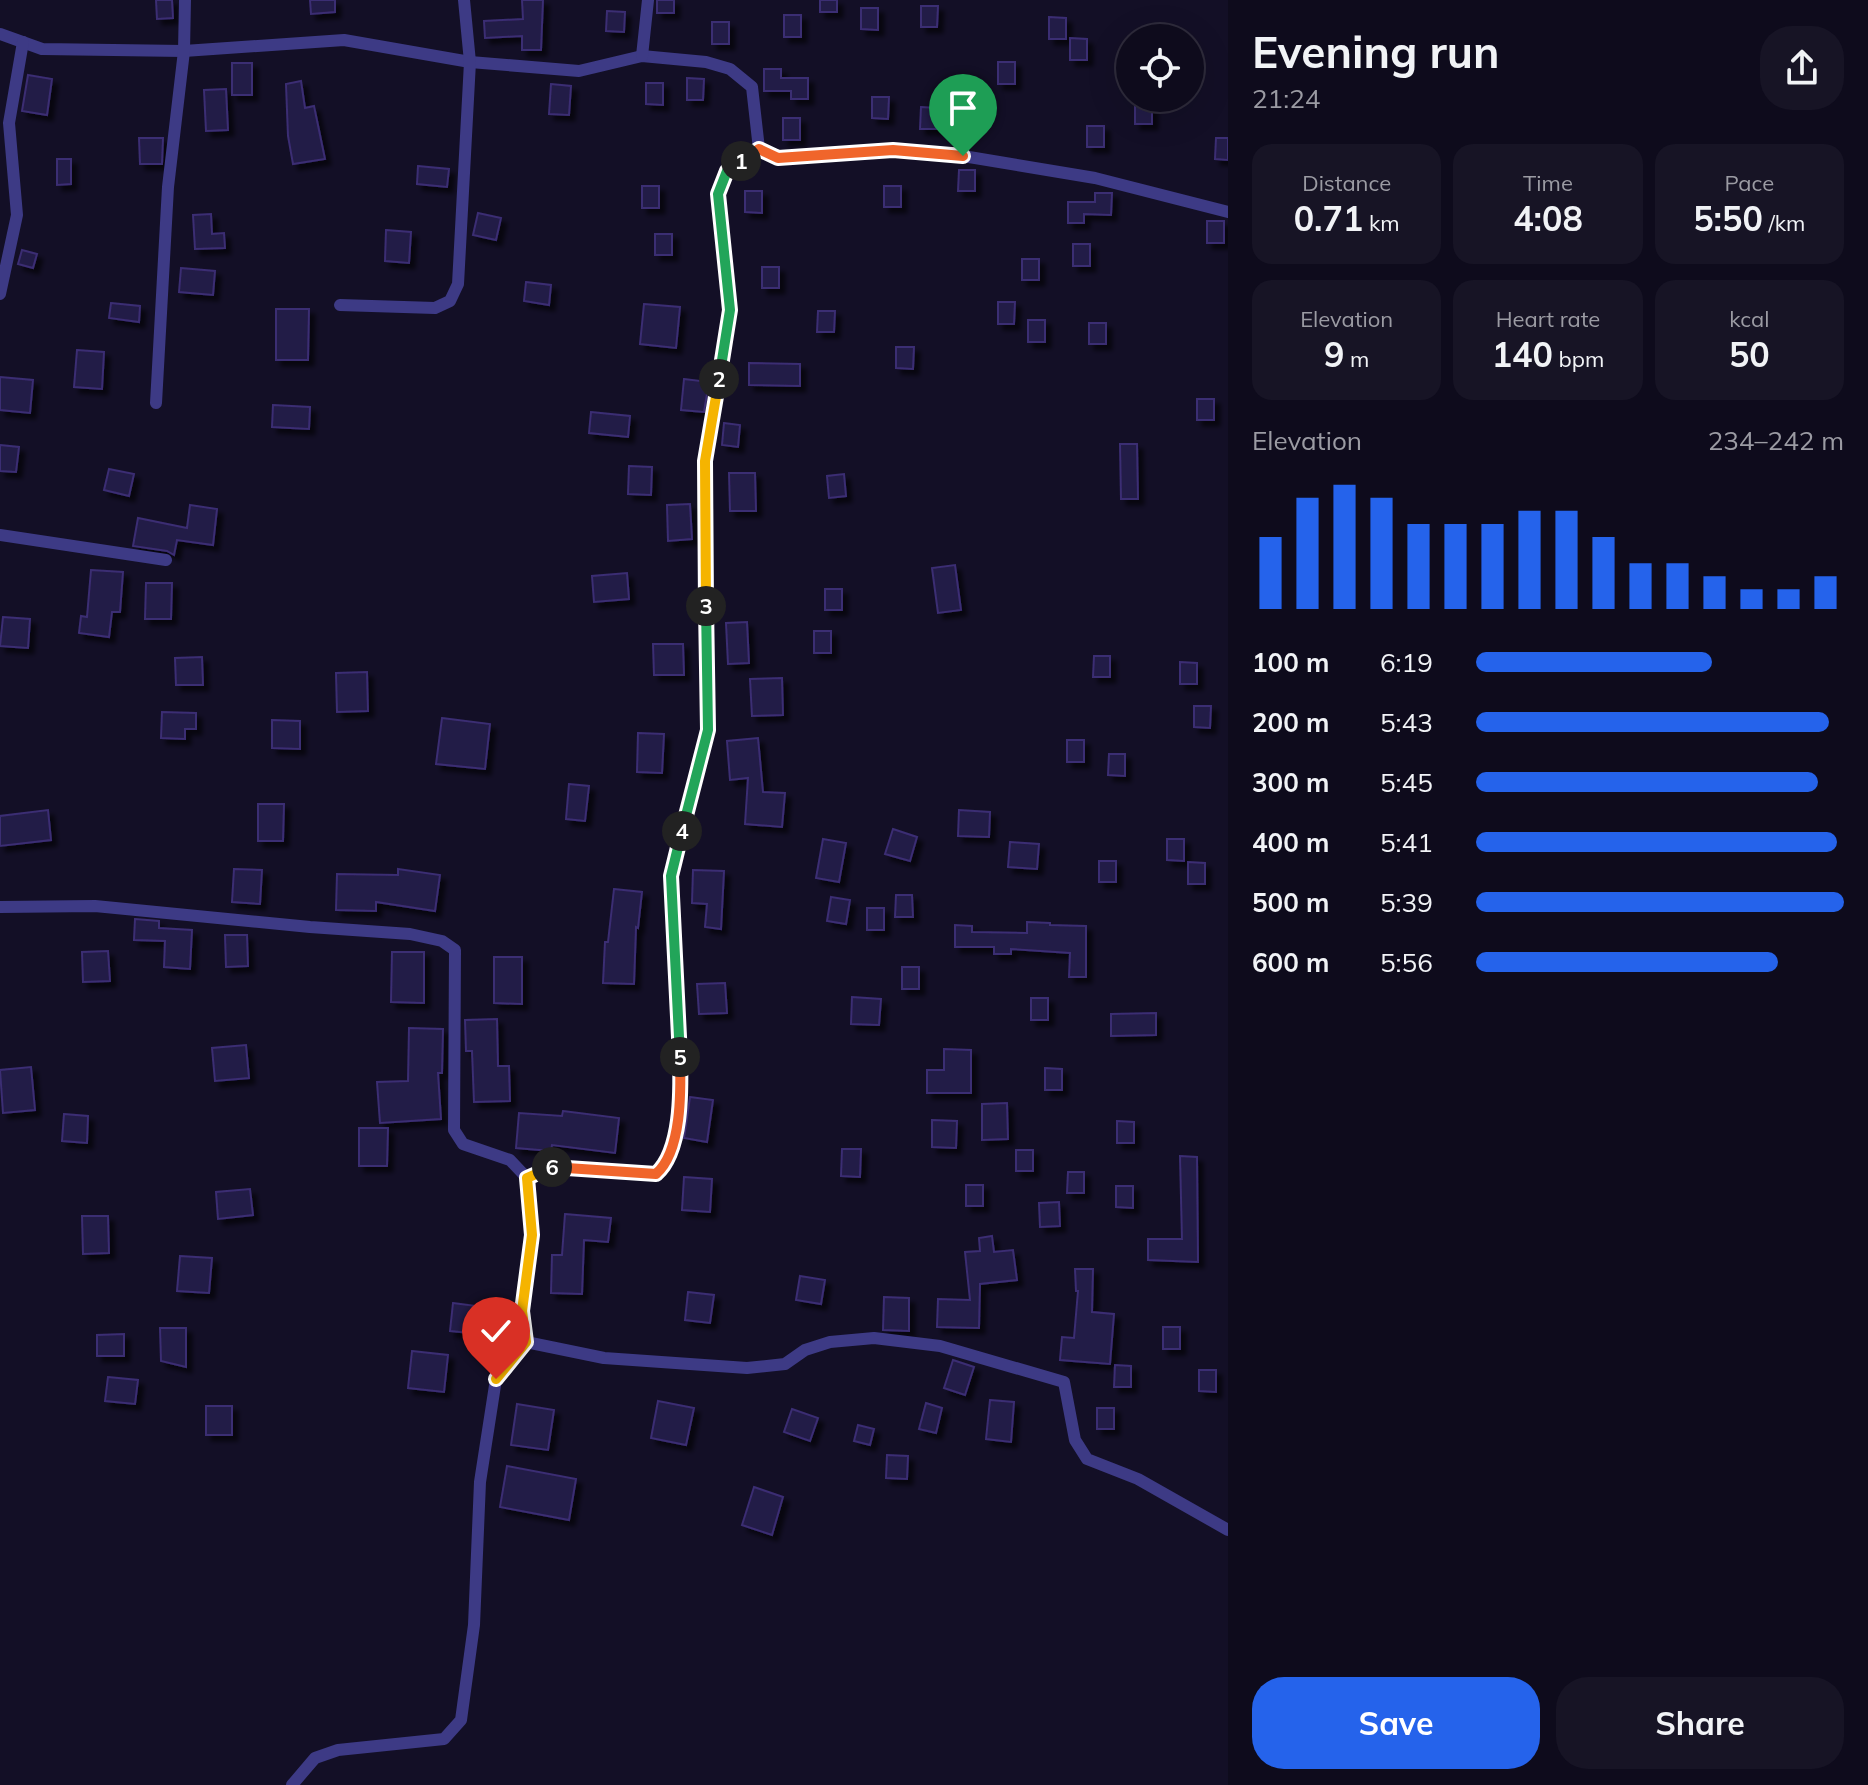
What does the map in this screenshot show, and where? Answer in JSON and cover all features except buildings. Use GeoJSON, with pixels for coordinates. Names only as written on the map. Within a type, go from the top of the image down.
{"type":"FeatureCollection","features":[{"type":"Feature","properties":{"kind":"street"},"geometry":{"type":"LineString","coordinates":[[156,403],[168,187],[184,51],[185,0]]}},
{"type":"Feature","properties":{"kind":"street"},"geometry":{"type":"LineString","coordinates":[[340,305],[435,308],[450,301],[458,284],[470,62],[464,0]]}},
{"type":"Feature","properties":{"kind":"street"},"geometry":{"type":"LineString","coordinates":[[642,56],[648,0]]}},
{"type":"Feature","properties":{"kind":"street"},"geometry":{"type":"LineString","coordinates":[[0,34],[42,49],[184,51],[344,40],[470,62],[579,71],[642,56],[706,62],[730,69],[752,87],[759,149]]}},
{"type":"Feature","properties":{"kind":"street"},"geometry":{"type":"LineString","coordinates":[[0,294],[17,215],[9,123],[23,42]]}},
{"type":"Feature","properties":{"kind":"street"},"geometry":{"type":"LineString","coordinates":[[759,149],[778,158],[893,150],[963,156],[1095,178],[1228,212]]}},
{"type":"Feature","properties":{"kind":"street"},"geometry":{"type":"LineString","coordinates":[[527,1178],[556,1166],[656,1174],[666,1165],[674,1143],[681,1078],[671,876],[708,730],[705,461],[730,310],[718,194],[727,171],[759,149]]}},
{"type":"Feature","properties":{"kind":"street"},"geometry":{"type":"LineString","coordinates":[[0,535],[166,560]]}},
{"type":"Feature","properties":{"kind":"street"},"geometry":{"type":"LineString","coordinates":[[0,907],[95,906],[410,934],[442,941],[455,950],[454,1130],[463,1144],[510,1160],[527,1178],[532,1235],[522,1311],[526,1342],[496,1379],[480,1482],[474,1625],[461,1720],[444,1739],[338,1750],[315,1758],[292,1785]]}},
{"type":"Feature","properties":{"kind":"street"},"geometry":{"type":"LineString","coordinates":[[526,1342],[604,1358],[747,1368],[785,1364],[805,1350],[830,1342],[874,1338],[940,1346],[1064,1382],[1075,1440],[1087,1459],[1138,1479],[1228,1530]]}},
{"type":"Feature","properties":{"kind":"route"},"geometry":{"type":"LineString","coordinates":[[496,1379],[526,1342],[522,1311],[532,1235],[527,1178],[556,1166],[656,1174],[666,1165],[674,1143],[681,1078],[671,876],[708,730],[705,461],[730,310],[718,194],[727,171],[759,149],[778,158],[893,150],[963,156]]}}]}
